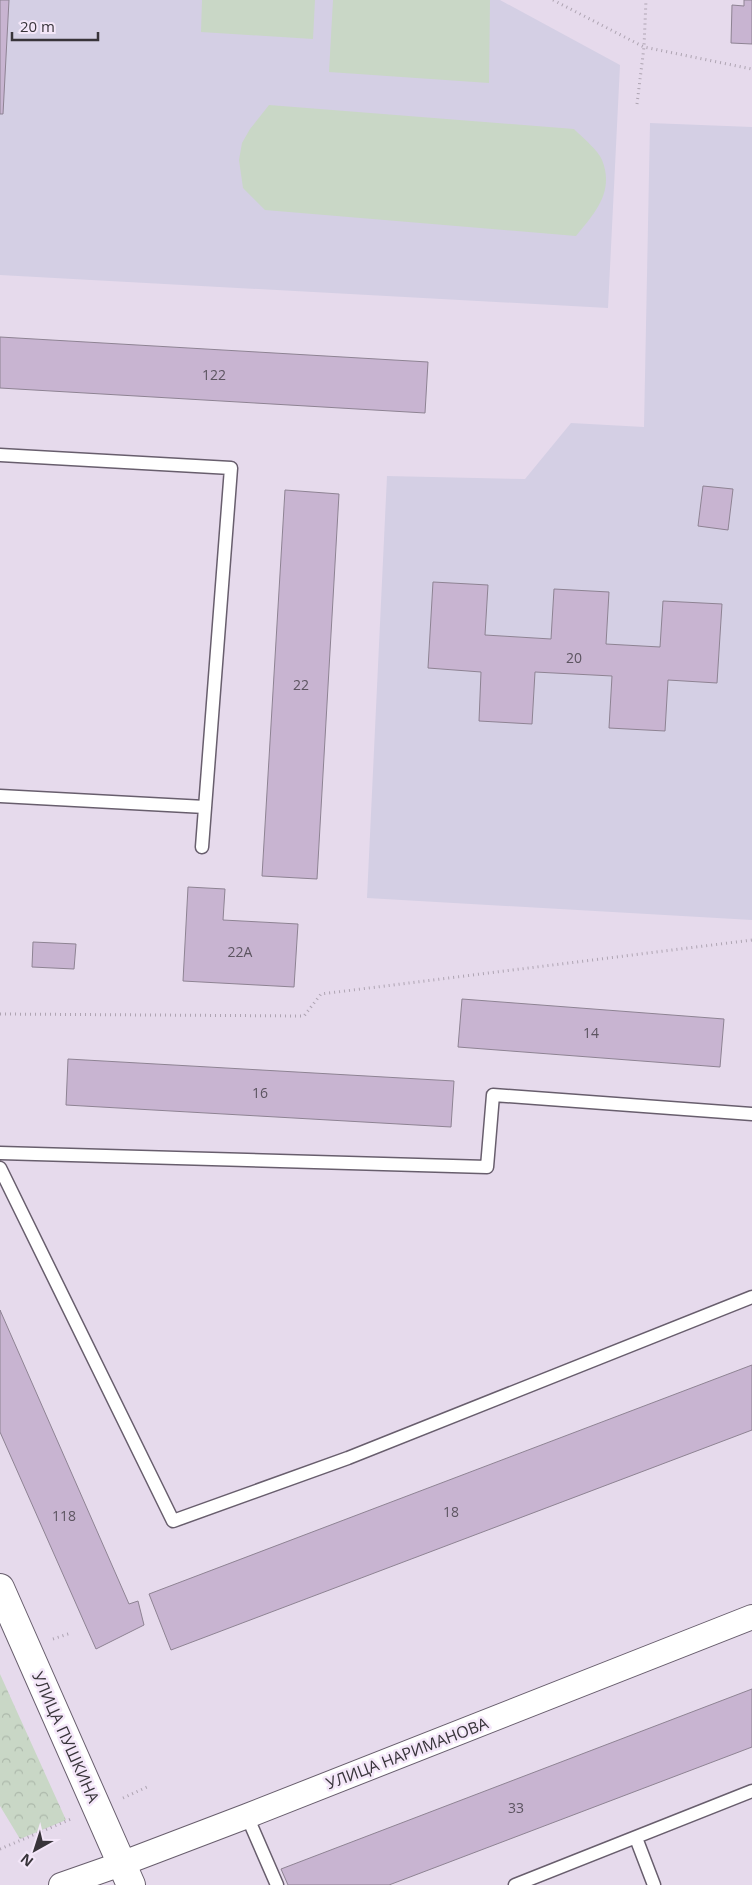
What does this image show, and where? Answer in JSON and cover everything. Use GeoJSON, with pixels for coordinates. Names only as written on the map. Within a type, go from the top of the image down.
{"type":"FeatureCollection","features":[{"type":"Feature","properties":{"kind":"street","name":"УЛИЦА ПУШКИНА"},"geometry":{"type":"LineString","coordinates":[[0,1588],[126,1875]]}},
{"type":"Feature","properties":{"kind":"street","name":"УЛИЦА НАРИМАНОВА"},"geometry":{"type":"LineString","coordinates":[[61,1885],[126,1875],[247,1816],[752,1617]]}},
{"type":"Feature","properties":{"kind":"lane"},"geometry":{"type":"LineString","coordinates":[[0,454],[231,468],[202,847]]}},
{"type":"Feature","properties":{"kind":"lane"},"geometry":{"type":"LineString","coordinates":[[0,796],[205,807]]}},
{"type":"Feature","properties":{"kind":"lane"},"geometry":{"type":"LineString","coordinates":[[0,1153],[487,1167],[492,1095],[752,1114]]}},
{"type":"Feature","properties":{"kind":"lane"},"geometry":{"type":"LineString","coordinates":[[0,1168],[173,1521],[348,1458],[752,1297]]}},
{"type":"Feature","properties":{"kind":"lane"},"geometry":{"type":"LineString","coordinates":[[515,1885],[752,1791]]}},
{"type":"Feature","properties":{"kind":"lane"},"geometry":{"type":"LineString","coordinates":[[247,1816],[277,1885]]}},
{"type":"Feature","properties":{"kind":"lane"},"geometry":{"type":"LineString","coordinates":[[636,1838],[654,1885]]}},
{"type":"Feature","properties":{"kind":"path"},"geometry":{"type":"LineString","coordinates":[[553,0],[644,47],[752,69]]}},
{"type":"Feature","properties":{"kind":"path"},"geometry":{"type":"LineString","coordinates":[[637,104],[644,47],[646,0]]}},
{"type":"Feature","properties":{"kind":"path"},"geometry":{"type":"LineString","coordinates":[[0,1014],[304,1016],[321,994],[752,940]]}},
{"type":"Feature","properties":{"kind":"shaded area"},"geometry":{"type":"Polygon","coordinates":[[[0,0],[500,0],[620,65],[608,308],[0,275],[0,0]]]}},
{"type":"Feature","properties":{"kind":"shaded area"},"geometry":{"type":"Polygon","coordinates":[[[650,123],[752,127],[752,920],[367,898],[387,476],[525,479],[571,423],[644,427],[650,123]]]}},
{"type":"Feature","properties":{"kind":"green space"},"geometry":{"type":"Polygon","coordinates":[[[202,0],[315,0],[313,39],[201,32],[202,0]]]}},
{"type":"Feature","properties":{"kind":"green space"},"geometry":{"type":"Polygon","coordinates":[[[333,0],[490,0],[489,83],[329,72],[333,0]]]}},
{"type":"Feature","properties":{"kind":"green space"},"geometry":{"type":"Polygon","coordinates":[[[269,105],[574,129],[594,148],[602,160],[606,182],[604,192],[596,211],[576,236],[265,210],[243,188],[239,160],[242,143],[250,129],[269,105]]]}},
{"type":"Feature","properties":{"kind":"green space"},"geometry":{"type":"Polygon","coordinates":[[[0,1674],[66,1820],[20,1839],[0,1806],[0,1674]]]}},
{"type":"Feature","properties":{"kind":"building"},"geometry":{"type":"Polygon","coordinates":[[[0,0],[9,0],[3,114],[0,114],[0,0]]]}},
{"type":"Feature","properties":{"kind":"building"},"geometry":{"type":"Polygon","coordinates":[[[744,0],[752,0],[752,44],[731,43],[732,5],[744,6],[744,0]]]}},
{"type":"Feature","properties":{"kind":"building"},"geometry":{"type":"Polygon","coordinates":[[[0,337],[428,362],[425,413],[0,388],[0,337]]]}},
{"type":"Feature","properties":{"kind":"building"},"geometry":{"type":"Polygon","coordinates":[[[703,486],[733,489],[728,530],[698,526],[703,486]]]}},
{"type":"Feature","properties":{"kind":"building"},"geometry":{"type":"Polygon","coordinates":[[[285,490],[339,494],[317,879],[262,876],[285,490]]]}},
{"type":"Feature","properties":{"kind":"building"},"geometry":{"type":"Polygon","coordinates":[[[433,582],[488,585],[485,635],[551,639],[554,589],[609,592],[606,644],[660,647],[663,601],[722,604],[717,683],[668,680],[665,731],[609,728],[612,676],[535,672],[532,724],[479,721],[481,672],[428,668],[433,582]]]}},
{"type":"Feature","properties":{"kind":"building"},"geometry":{"type":"Polygon","coordinates":[[[188,887],[225,889],[223,920],[298,924],[294,987],[183,981],[188,887]]]}},
{"type":"Feature","properties":{"kind":"building"},"geometry":{"type":"Polygon","coordinates":[[[33,942],[76,944],[74,969],[32,967],[33,942]]]}},
{"type":"Feature","properties":{"kind":"building"},"geometry":{"type":"Polygon","coordinates":[[[462,999],[724,1019],[720,1067],[458,1047],[462,999]]]}},
{"type":"Feature","properties":{"kind":"building"},"geometry":{"type":"Polygon","coordinates":[[[68,1059],[454,1081],[451,1127],[66,1105],[68,1059]]]}},
{"type":"Feature","properties":{"kind":"building"},"geometry":{"type":"Polygon","coordinates":[[[0,1310],[129,1604],[138,1601],[144,1625],[96,1649],[0,1432],[0,1310]]]}},
{"type":"Feature","properties":{"kind":"building"},"geometry":{"type":"Polygon","coordinates":[[[752,1365],[752,1430],[171,1650],[149,1594],[752,1365]]]}},
{"type":"Feature","properties":{"kind":"building"},"geometry":{"type":"Polygon","coordinates":[[[752,1689],[752,1747],[389,1885],[288,1885],[281,1869],[752,1689]]]}}]}
